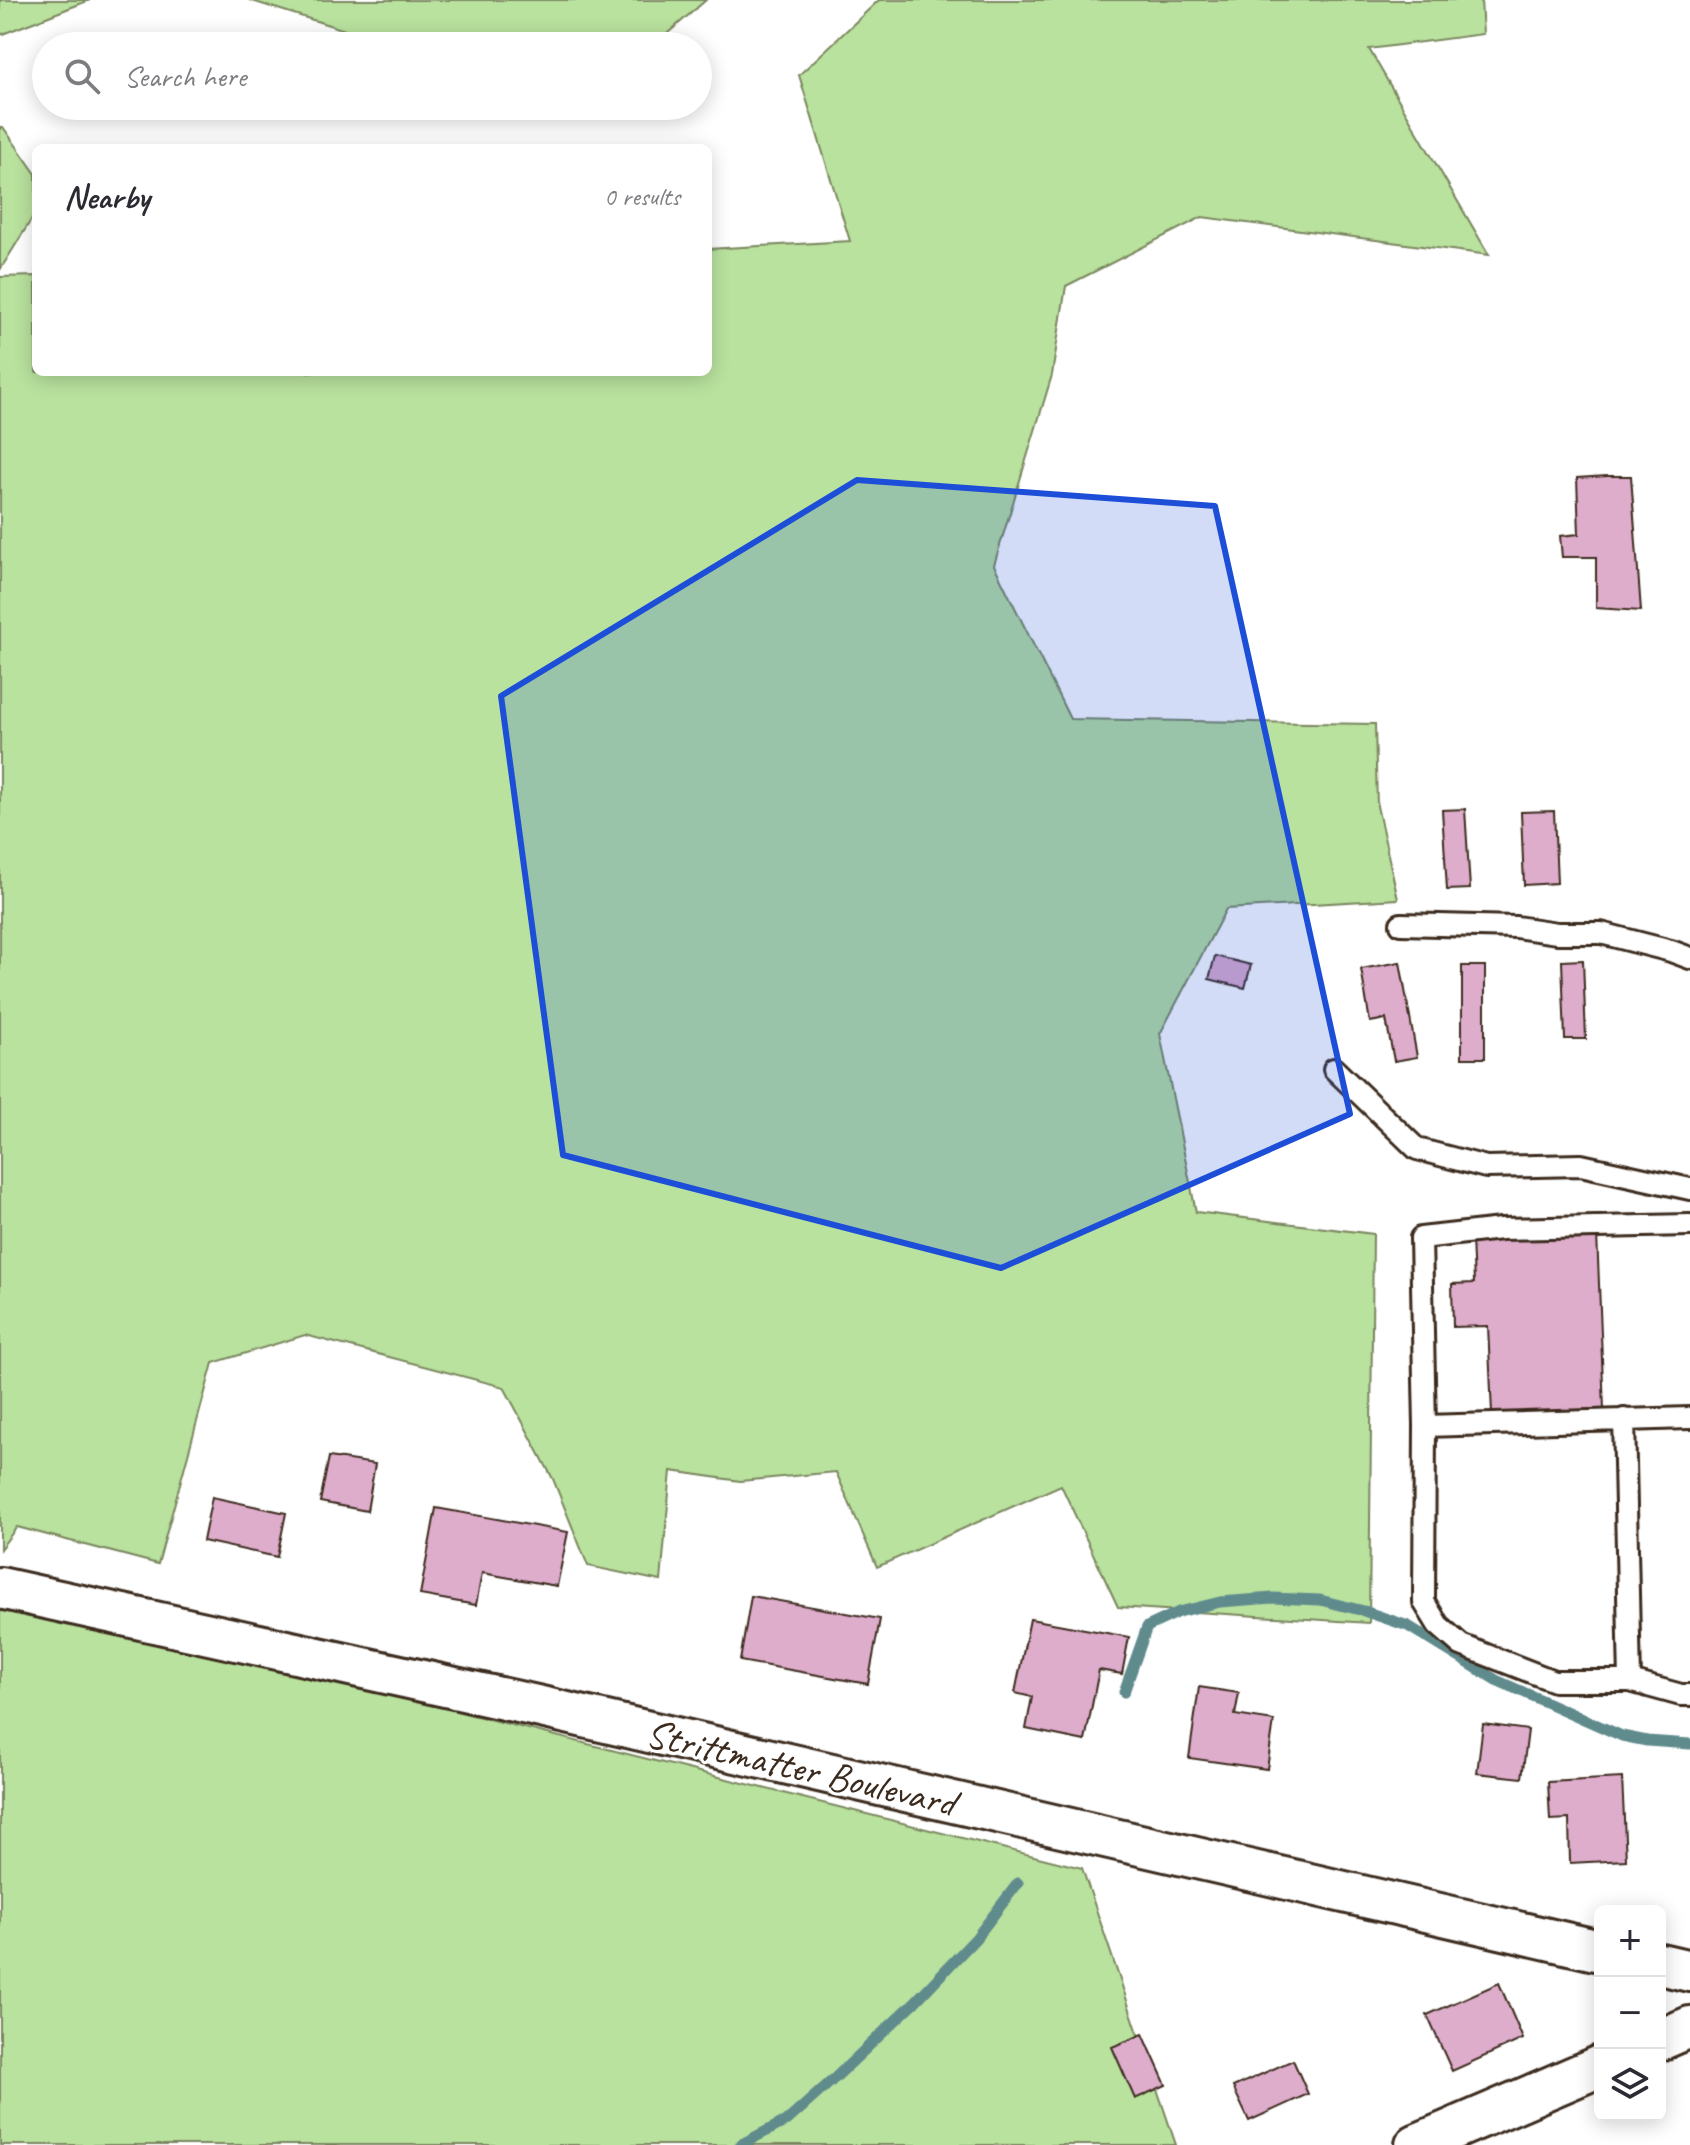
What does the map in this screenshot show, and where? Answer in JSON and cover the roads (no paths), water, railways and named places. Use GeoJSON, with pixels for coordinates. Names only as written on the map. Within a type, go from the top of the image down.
{"type":"FeatureCollection","features":[{"type":"Feature","properties":{"kind":"street","name":"Strittmatter Boulevard"},"geometry":{"type":"LineString","coordinates":[[0,1588],[541,1707],[1594,1950]]}},
{"type":"Feature","properties":{"kind":"street"},"geometry":{"type":"LineString","coordinates":[[1666,1965],[1690,1971]]}},
{"type":"Feature","properties":{"kind":"street"},"geometry":{"type":"LineString","coordinates":[[1666,2037],[1690,2027]]}},
{"type":"Feature","properties":{"kind":"street"},"geometry":{"type":"LineString","coordinates":[[1416,2145],[1594,2069]]}},
{"type":"Feature","properties":{"kind":"lane"},"geometry":{"type":"LineString","coordinates":[[1401,924],[1601,933],[1690,958]]}},
{"type":"Feature","properties":{"kind":"lane"},"geometry":{"type":"LineString","coordinates":[[1334,1069],[1417,1149],[1486,1167],[1581,1165],[1690,1189]]}},
{"type":"Feature","properties":{"kind":"lane"},"geometry":{"type":"LineString","coordinates":[[1690,1225],[1501,1229],[1421,1238],[1425,1426],[1424,1602],[1438,1625],[1461,1645],[1554,1681],[1630,1681],[1690,1695]]}},
{"type":"Feature","properties":{"kind":"lane"},"geometry":{"type":"LineString","coordinates":[[1425,1426],[1690,1418]]}},
{"type":"Feature","properties":{"kind":"lane"},"geometry":{"type":"LineString","coordinates":[[1624,1419],[1630,1681]]}},
{"type":"Feature","properties":{"kind":"waterway"},"geometry":{"type":"LineString","coordinates":[[1124,1692],[1147,1627],[1179,1612],[1220,1602],[1273,1598],[1320,1600],[1408,1626],[1496,1680],[1622,1736],[1690,1744]]}},
{"type":"Feature","properties":{"kind":"waterway"},"geometry":{"type":"LineString","coordinates":[[740,2145],[788,2120],[836,2077],[915,2002],[976,1938],[1018,1883]]}}]}
